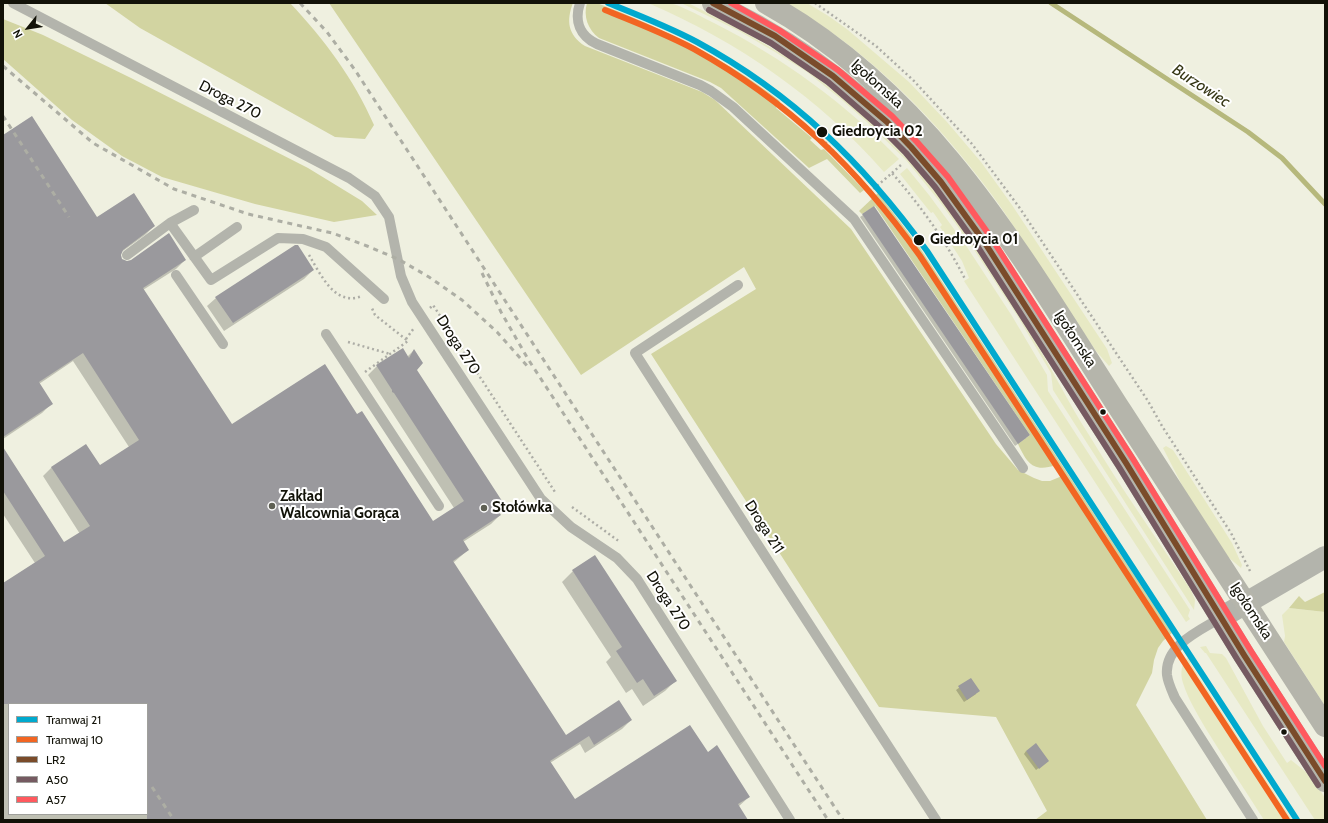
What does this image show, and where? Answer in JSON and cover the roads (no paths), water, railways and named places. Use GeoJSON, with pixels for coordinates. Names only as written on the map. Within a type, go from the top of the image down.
{"type":"FeatureCollection","features":[{"type":"Feature","properties":{"kind":"main road","name":"Igołomska"},"geometry":{"type":"LineString","coordinates":[[713,3],[786,42],[836,78],[880,116],[910,145],[936,174],[961,207],[983,240],[1126,463],[1325,781]]}},
{"type":"Feature","properties":{"kind":"main road","name":"Igołomska"},"geometry":{"type":"LineString","coordinates":[[766,3],[808,28],[860,67],[912,116],[964,176],[1036,279],[1325,726]]}},
{"type":"Feature","properties":{"kind":"street"},"geometry":{"type":"LineString","coordinates":[[1222,617],[1325,557]]}},
{"type":"Feature","properties":{"kind":"lane","name":"Droga 270"},"geometry":{"type":"LineString","coordinates":[[13,3],[349,178],[375,196],[389,217],[401,276],[412,302],[541,499],[571,527],[617,558],[637,579],[790,820]]}},
{"type":"Feature","properties":{"kind":"lane"},"geometry":{"type":"LineString","coordinates":[[580,3],[577,20],[582,32],[588,39],[597,44],[700,85],[711,91],[733,107],[854,219],[1023,468]]}},
{"type":"Feature","properties":{"kind":"lane"},"geometry":{"type":"LineString","coordinates":[[127,254],[170,223],[194,210]]}},
{"type":"Feature","properties":{"kind":"lane"},"geometry":{"type":"LineString","coordinates":[[170,223],[211,280],[278,238],[303,238],[326,246],[384,299]]}},
{"type":"Feature","properties":{"kind":"lane"},"geometry":{"type":"LineString","coordinates":[[194,257],[237,227]]}},
{"type":"Feature","properties":{"kind":"lane"},"geometry":{"type":"LineString","coordinates":[[176,275],[223,344]]}},
{"type":"Feature","properties":{"kind":"lane","name":"Droga 211"},"geometry":{"type":"LineString","coordinates":[[738,286],[636,353],[780,581],[936,820]]}},
{"type":"Feature","properties":{"kind":"lane"},"geometry":{"type":"LineString","coordinates":[[326,335],[439,506]]}},
{"type":"Feature","properties":{"kind":"lane"},"geometry":{"type":"LineString","coordinates":[[1222,617],[1190,637],[1176,648],[1169,660],[1167,674],[1168,681],[1176,698],[1253,820]]}},
{"type":"Feature","properties":{"kind":"waterway","name":"Burzowiec"},"geometry":{"type":"LineString","coordinates":[[1051,3],[1248,132],[1282,158],[1325,204]]}},
{"type":"Feature","properties":{"kind":"railway"},"geometry":{"type":"LineString","coordinates":[[300,3],[327,32],[355,70],[843,820]]}},
{"type":"Feature","properties":{"kind":"railway"},"geometry":{"type":"LineString","coordinates":[[3,66],[93,143],[174,189],[248,214],[332,233],[398,259],[429,277],[462,300],[497,332],[530,369]]}},
{"type":"Feature","properties":{"kind":"railway"},"geometry":{"type":"LineString","coordinates":[[3,116],[69,217]]}},
{"type":"Feature","properties":{"kind":"railway"},"geometry":{"type":"LineString","coordinates":[[482,273],[501,312],[528,359],[828,820]]}},
{"type":"Feature","properties":{"kind":"railway"},"geometry":{"type":"LineString","coordinates":[[152,787],[174,820]]}},
{"type":"Feature","properties":{"kind":"tram line","name":"21"},"geometry":{"type":"LineString","coordinates":[[608,3],[664,26],[697,42],[732,62],[764,84],[824,133],[878,189],[927,251],[1297,820]]}},
{"type":"Feature","properties":{"kind":"tram line","name":"10"},"geometry":{"type":"LineString","coordinates":[[605,10],[661,33],[694,49],[761,91],[819,139],[871,194],[920,256],[1287,820]]}},
{"type":"Feature","properties":{"kind":"place","name":"Giedroycia 02"},"geometry":{"type":"Point","coordinates":[822,132]}},
{"type":"Feature","properties":{"kind":"place","name":"Giedroycia 01"},"geometry":{"type":"Point","coordinates":[919,240]}},
{"type":"Feature","properties":{"kind":"place","name":"Zakład Walcownia Gorąca"},"geometry":{"type":"Point","coordinates":[272,506]}},
{"type":"Feature","properties":{"kind":"place","name":"Stołówka"},"geometry":{"type":"Point","coordinates":[484,508]}}]}
